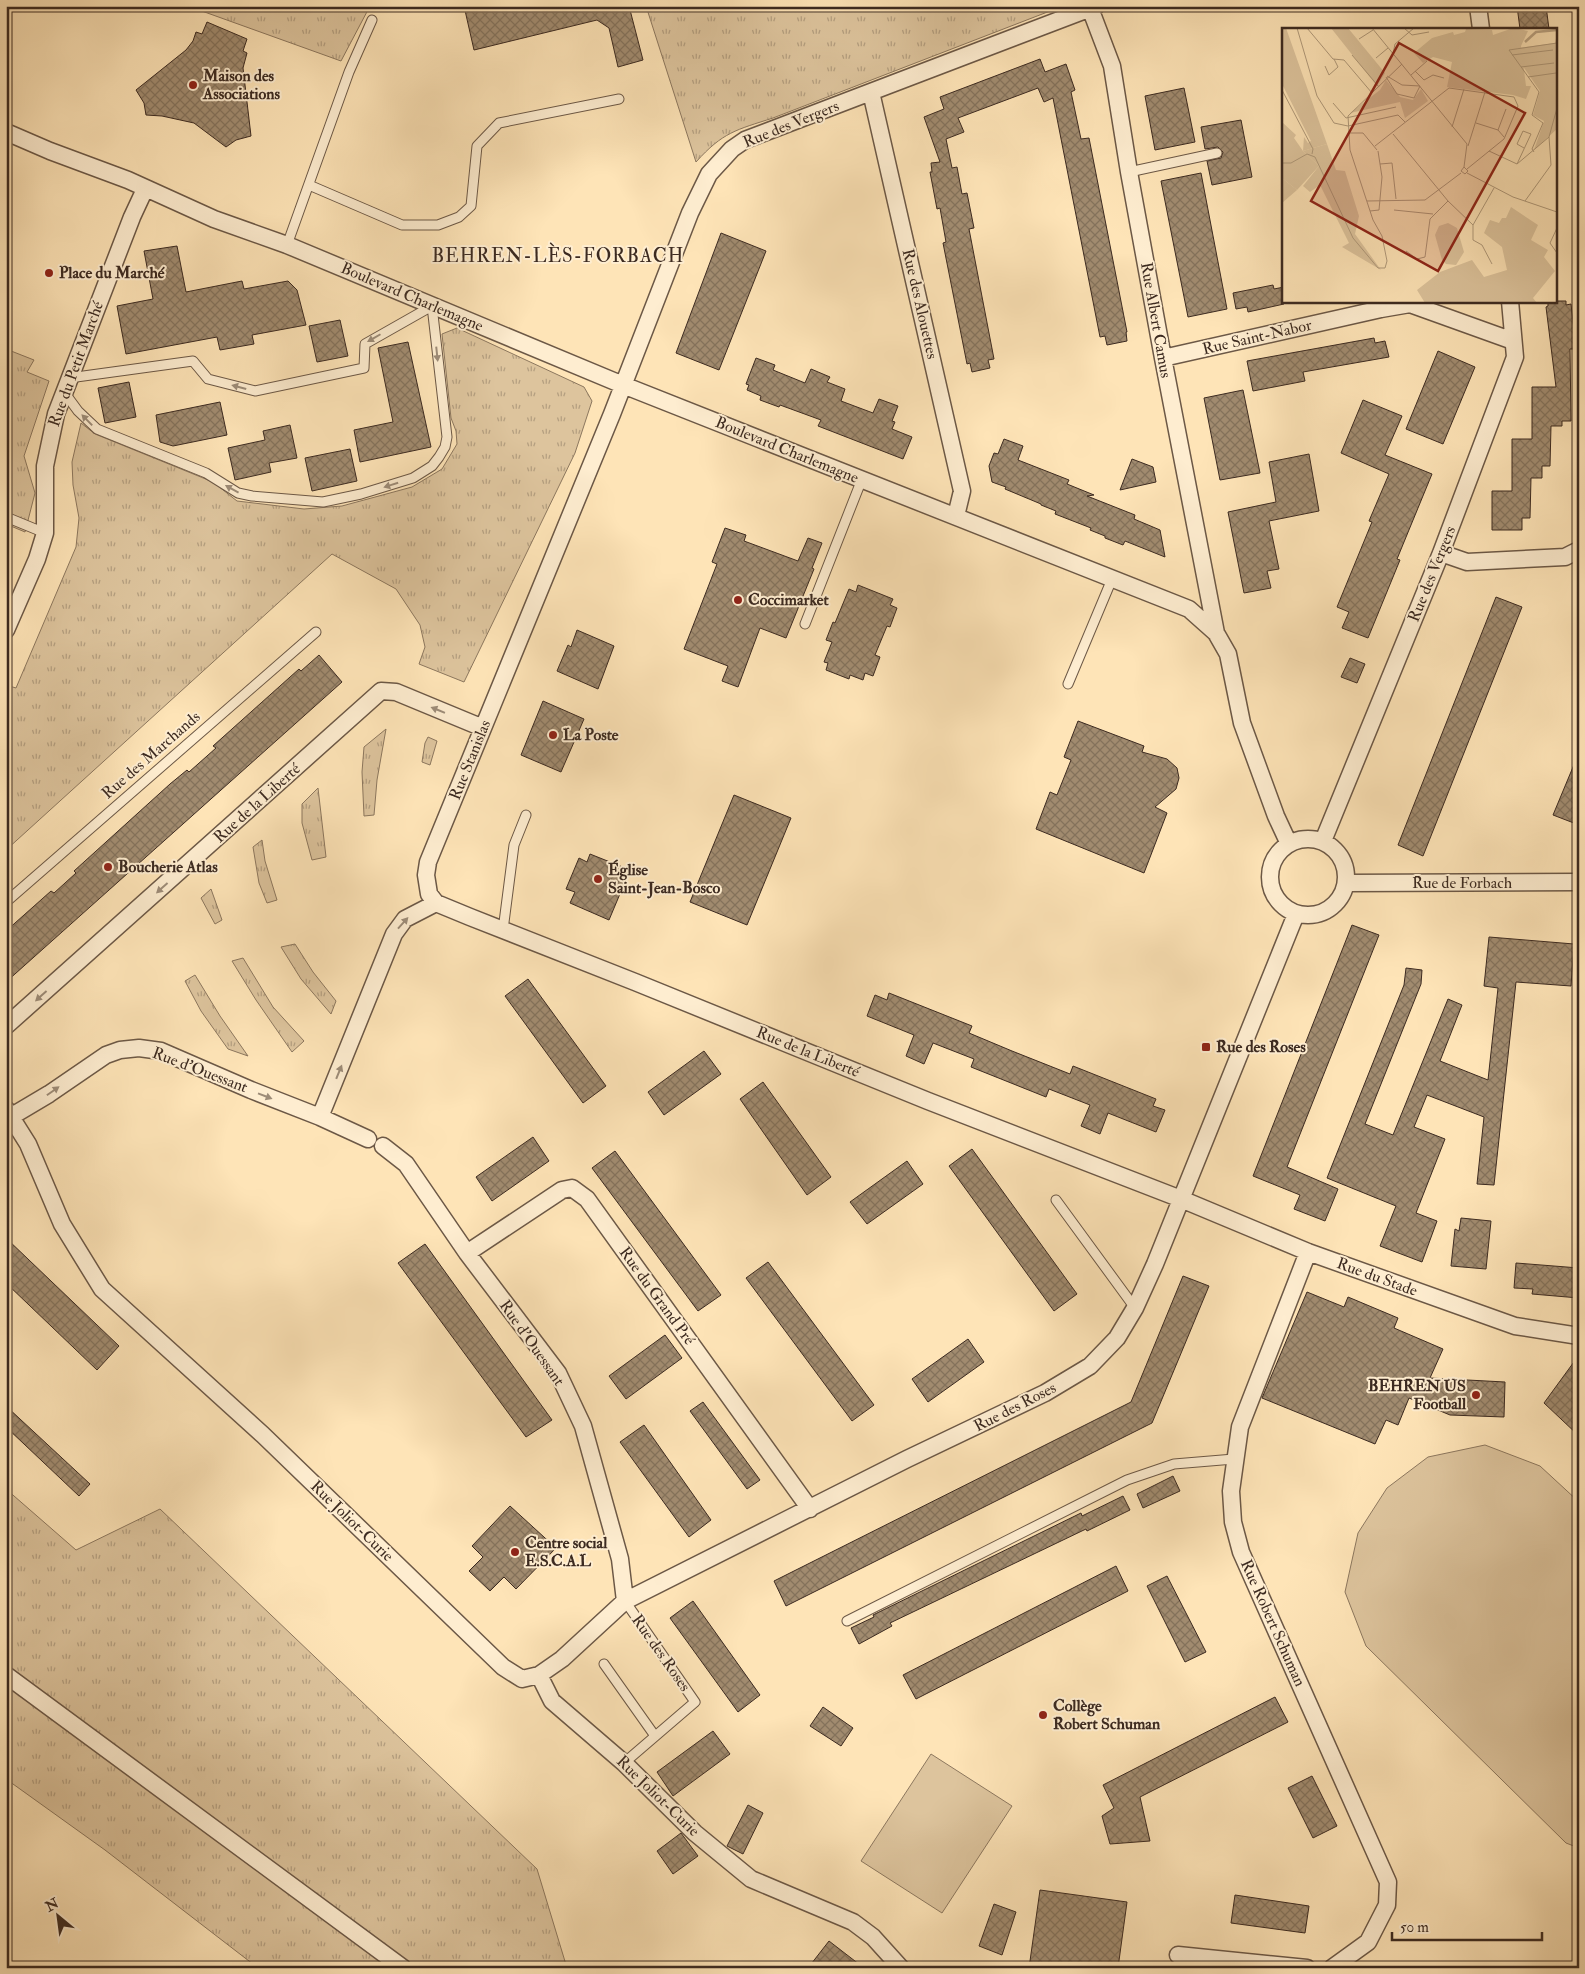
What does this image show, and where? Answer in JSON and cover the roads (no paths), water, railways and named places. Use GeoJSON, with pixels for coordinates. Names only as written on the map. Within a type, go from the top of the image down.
{"type":"FeatureCollection","features":[{"type":"Feature","properties":{"kind":"street"},"geometry":{"type":"LineString","coordinates":[[1478,6],[1481,28]]}},
{"type":"Feature","properties":{"kind":"street","name":"Rue des Vergers"},"geometry":{"type":"LineString","coordinates":[[623,386],[690,213],[709,174],[732,149],[745,140],[1093,7]]}},
{"type":"Feature","properties":{"kind":"street","name":"Rue Albert Camus"},"geometry":{"type":"LineString","coordinates":[[1093,7],[1112,66],[1163,358],[1216,633]]}},
{"type":"Feature","properties":{"kind":"street","name":"Rue des Alouettes"},"geometry":{"type":"LineString","coordinates":[[872,92],[962,492],[956,516]]}},
{"type":"Feature","properties":{"kind":"street","name":"Boulevard Charlemagne"},"geometry":{"type":"LineString","coordinates":[[6,131],[50,151],[128,180],[214,219],[287,245],[623,386],[1189,609],[1216,633],[1228,654],[1242,724],[1276,816],[1289,844]]}},
{"type":"Feature","properties":{"kind":"street","name":"Rue du Petit Marché"},"geometry":{"type":"LineString","coordinates":[[7,626],[37,559],[45,533],[45,466],[56,414],[132,217],[145,189]]}},
{"type":"Feature","properties":{"kind":"street","name":"Rue des Vergers"},"geometry":{"type":"LineString","coordinates":[[1323,841],[1441,553],[1515,357],[1510,302]]}},
{"type":"Feature","properties":{"kind":"street","name":"Rue Saint-Nabor"},"geometry":{"type":"LineString","coordinates":[[1163,358],[1410,303],[1513,341]]}},
{"type":"Feature","properties":{"kind":"street","name":"Rue Stanislas"},"geometry":{"type":"LineString","coordinates":[[436,903],[429,894],[427,886],[428,862],[623,386]]}},
{"type":"Feature","properties":{"kind":"street"},"geometry":{"type":"LineString","coordinates":[[1441,553],[1467,562],[1566,557],[1579,550]]}},
{"type":"Feature","properties":{"kind":"street","name":"Rue de la Liberté"},"geometry":{"type":"LineString","coordinates":[[6,1026],[382,691],[396,692],[483,728]]}},
{"type":"Feature","properties":{"kind":"street"},"geometry":{"type":"LineString","coordinates":[[1306,838],[1323,841],[1340,855],[1346,868],[1346,883],[1341,897],[1332,908],[1314,915],[1296,914],[1282,905],[1272,892],[1270,872],[1276,856],[1289,844],[1306,838]]}},
{"type":"Feature","properties":{"kind":"street","name":"Rue de Forbach"},"geometry":{"type":"LineString","coordinates":[[1346,883],[1579,882]]}},
{"type":"Feature","properties":{"kind":"street"},"geometry":{"type":"LineString","coordinates":[[320,1117],[394,934],[405,919],[436,903]]}},
{"type":"Feature","properties":{"kind":"street","name":"Rue de la Liberté"},"geometry":{"type":"LineString","coordinates":[[436,903],[928,1101],[1182,1199]]}},
{"type":"Feature","properties":{"kind":"street","name":"Rue des Roses"},"geometry":{"type":"LineString","coordinates":[[538,1676],[562,1659],[625,1601],[907,1459],[1045,1393],[1090,1366],[1117,1338],[1135,1308],[1182,1199],[1296,914]]}},
{"type":"Feature","properties":{"kind":"street","name":"Rue d'Ouessant"},"geometry":{"type":"LineString","coordinates":[[9,1113],[49,1094],[106,1055],[120,1050],[139,1048],[160,1051],[320,1117],[368,1139]]}},
{"type":"Feature","properties":{"kind":"street","name":"Rue Joliot-Curie"},"geometry":{"type":"LineString","coordinates":[[9,1113],[28,1144],[62,1224],[102,1289],[263,1435],[504,1667],[522,1679],[538,1676],[552,1701],[624,1763],[695,1833],[751,1879],[853,1922],[873,1938],[901,1968]]}},
{"type":"Feature","properties":{"kind":"street","name":"Rue d'Ouessant"},"geometry":{"type":"LineString","coordinates":[[383,1146],[406,1164],[467,1253],[558,1373],[583,1426],[620,1559],[625,1601]]}},
{"type":"Feature","properties":{"kind":"street","name":"Rue du Grand Pré"},"geometry":{"type":"LineString","coordinates":[[467,1253],[562,1190],[572,1188],[587,1199],[810,1509]]}},
{"type":"Feature","properties":{"kind":"street","name":"Rue du Stade"},"geometry":{"type":"LineString","coordinates":[[1182,1199],[1308,1252],[1515,1326],[1579,1336]]}},
{"type":"Feature","properties":{"kind":"street","name":"Rue Robert Schuman"},"geometry":{"type":"LineString","coordinates":[[1308,1252],[1240,1427],[1230,1490],[1233,1522],[1241,1552],[1388,1882],[1387,1905],[1368,1942],[1332,1968]]}},
{"type":"Feature","properties":{"kind":"street"},"geometry":{"type":"LineString","coordinates":[[6,1675],[403,1968]]}},
{"type":"Feature","properties":{"kind":"street"},"geometry":{"type":"LineString","coordinates":[[1178,1954],[1307,1968]]}},
{"type":"Feature","properties":{"kind":"lane"},"geometry":{"type":"LineString","coordinates":[[287,245],[349,72],[372,20]]}},
{"type":"Feature","properties":{"kind":"lane"},"geometry":{"type":"LineString","coordinates":[[309,185],[402,225],[438,225],[459,217],[471,206],[477,146],[499,124],[619,99]]}},
{"type":"Feature","properties":{"kind":"lane"},"geometry":{"type":"LineString","coordinates":[[1129,172],[1217,153]]}},
{"type":"Feature","properties":{"kind":"lane"},"geometry":{"type":"LineString","coordinates":[[432,306],[447,437],[445,447],[432,466],[413,478],[361,494],[314,502],[244,495],[206,473],[97,429],[78,411],[66,385],[193,361],[208,378],[255,391],[364,368],[365,344],[432,306]]}},
{"type":"Feature","properties":{"kind":"lane"},"geometry":{"type":"LineString","coordinates":[[805,624],[862,479]]}},
{"type":"Feature","properties":{"kind":"lane"},"geometry":{"type":"LineString","coordinates":[[6,518],[45,533]]}},
{"type":"Feature","properties":{"kind":"lane"},"geometry":{"type":"LineString","coordinates":[[1068,684],[1112,578]]}},
{"type":"Feature","properties":{"kind":"lane","name":"Rue des Marchands"},"geometry":{"type":"LineString","coordinates":[[6,902],[316,632]]}},
{"type":"Feature","properties":{"kind":"lane"},"geometry":{"type":"LineString","coordinates":[[503,930],[514,845],[526,815]]}},
{"type":"Feature","properties":{"kind":"lane"},"geometry":{"type":"LineString","coordinates":[[1056,1200],[1135,1308]]}},
{"type":"Feature","properties":{"kind":"lane"},"geometry":{"type":"LineString","coordinates":[[847,1621],[1127,1480],[1174,1464],[1234,1459]]}},
{"type":"Feature","properties":{"kind":"lane","name":"Rue des Roses"},"geometry":{"type":"LineString","coordinates":[[624,1763],[695,1702],[625,1601]]}},
{"type":"Feature","properties":{"kind":"lane"},"geometry":{"type":"LineString","coordinates":[[604,1664],[656,1736]]}},
{"type":"Feature","properties":{"kind":"place","name":"Maison des Associations"},"geometry":{"type":"Point","coordinates":[193,85]}},
{"type":"Feature","properties":{"kind":"place","name":"Place du Marché"},"geometry":{"type":"Point","coordinates":[49,273]}},
{"type":"Feature","properties":{"kind":"place","name":"Coccimarket"},"geometry":{"type":"Point","coordinates":[738,600]}},
{"type":"Feature","properties":{"kind":"place","name":"La Poste"},"geometry":{"type":"Point","coordinates":[553,735]}},
{"type":"Feature","properties":{"kind":"place","name":"Boucherie Atlas"},"geometry":{"type":"Point","coordinates":[108,867]}},
{"type":"Feature","properties":{"kind":"place","name":"Église Saint-Jean-Bosco"},"geometry":{"type":"Point","coordinates":[598,879]}},
{"type":"Feature","properties":{"kind":"place","name":"Rue des Roses"},"geometry":{"type":"Point","coordinates":[1206,1047]}},
{"type":"Feature","properties":{"kind":"place","name":"BEHREN US Football"},"geometry":{"type":"Point","coordinates":[1476,1395]}},
{"type":"Feature","properties":{"kind":"place","name":"Centre social E.S.C.A.L"},"geometry":{"type":"Point","coordinates":[515,1552]}},
{"type":"Feature","properties":{"kind":"place","name":"Collège Robert Schuman"},"geometry":{"type":"Point","coordinates":[1043,1715]}},
{"type":"Feature","properties":{"kind":"district","name":"BEHREN-LÈS-FORBACH"},"geometry":{"type":"Point","coordinates":[558,256]}}]}
